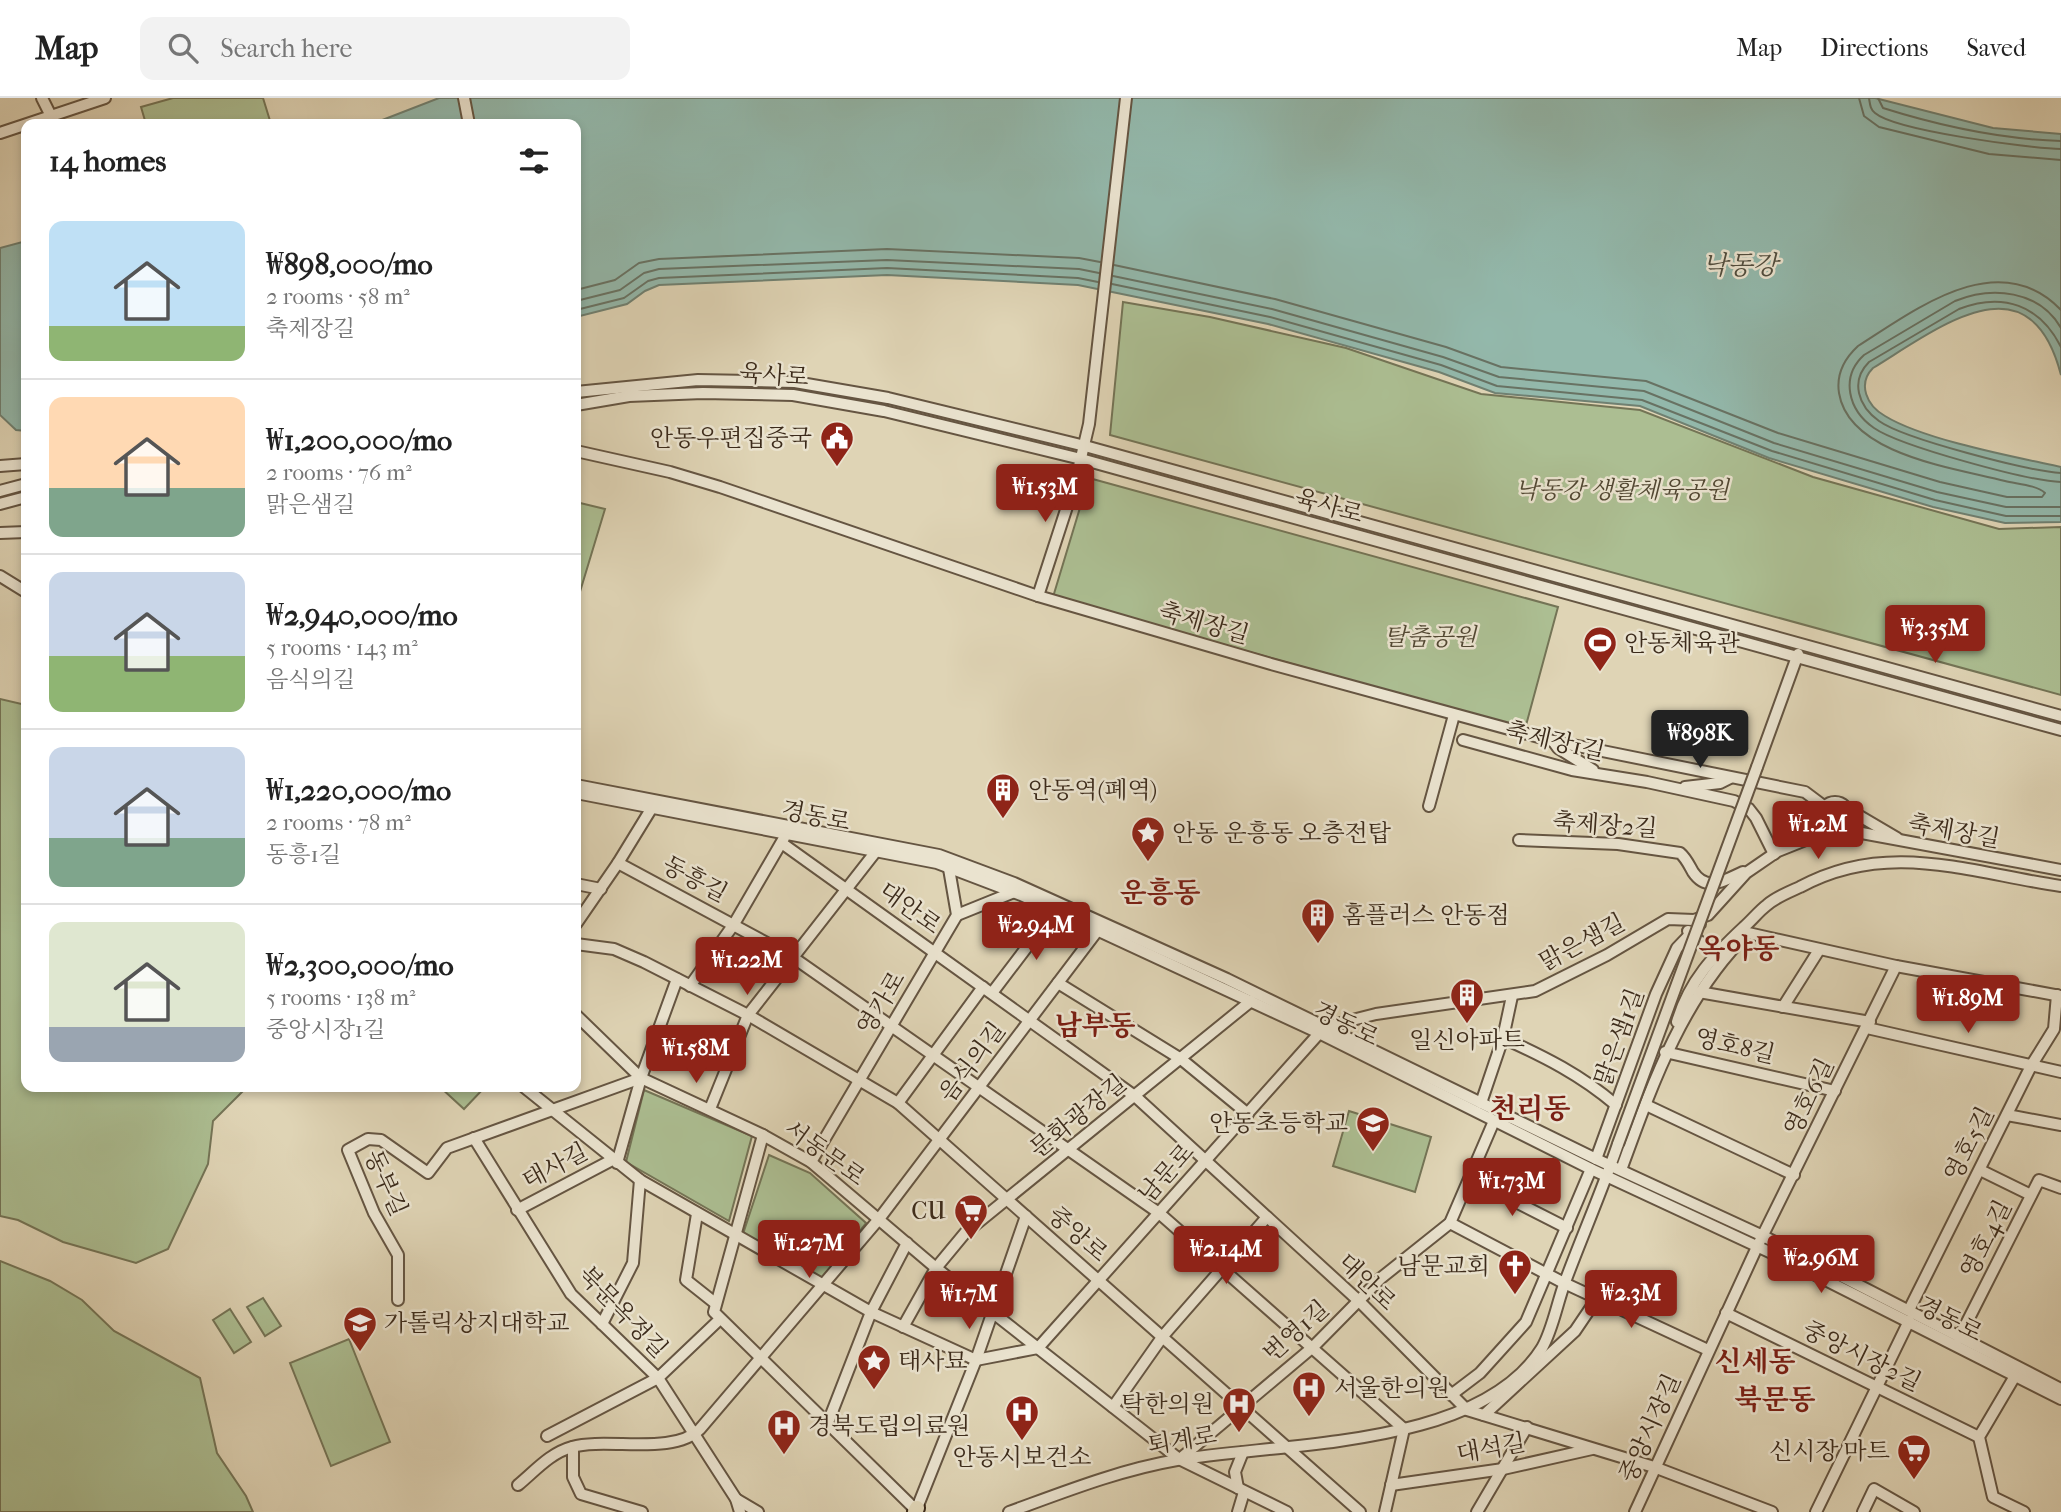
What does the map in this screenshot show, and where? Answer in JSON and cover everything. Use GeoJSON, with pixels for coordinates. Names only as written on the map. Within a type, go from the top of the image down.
{"type":"FeatureCollection","features":[{"type":"Feature","properties":{"kind":"street"},"geometry":{"type":"LineString","coordinates":[[42,98],[51,116]]}},
{"type":"Feature","properties":{"kind":"street"},"geometry":{"type":"LineString","coordinates":[[42,119],[105,98]]}},
{"type":"Feature","properties":{"kind":"street"},"geometry":{"type":"LineString","coordinates":[[464,98],[468,119]]}},
{"type":"Feature","properties":{"kind":"street"},"geometry":{"type":"LineString","coordinates":[[1038,596],[1081,460],[1089,424],[1126,98]]}},
{"type":"Feature","properties":{"kind":"street"},"geometry":{"type":"LineString","coordinates":[[0,133],[21,126]]}},
{"type":"Feature","properties":{"kind":"street","name":"육사로"},"geometry":{"type":"LineString","coordinates":[[581,392],[698,380],[794,382],[888,398],[1084,446],[2061,716]]}},
{"type":"Feature","properties":{"kind":"street","name":"육사로"},"geometry":{"type":"LineString","coordinates":[[581,404],[629,396],[701,393],[793,395],[884,411],[1081,460],[2061,730]]}},
{"type":"Feature","properties":{"kind":"street","name":"축제장길"},"geometry":{"type":"LineString","coordinates":[[581,453],[670,472],[720,487],[1038,596],[1454,715],[1553,741],[1805,792],[1825,807]]}},
{"type":"Feature","properties":{"kind":"street"},"geometry":{"type":"LineString","coordinates":[[0,466],[21,464]]}},
{"type":"Feature","properties":{"kind":"street"},"geometry":{"type":"LineString","coordinates":[[0,491],[21,485]]}},
{"type":"Feature","properties":{"kind":"street"},"geometry":{"type":"LineString","coordinates":[[0,504],[21,498]]}},
{"type":"Feature","properties":{"kind":"street"},"geometry":{"type":"LineString","coordinates":[[0,533],[21,531]]}},
{"type":"Feature","properties":{"kind":"street"},"geometry":{"type":"LineString","coordinates":[[0,576],[21,589]]}},
{"type":"Feature","properties":{"kind":"street"},"geometry":{"type":"LineString","coordinates":[[1797,658],[1800,644]]}},
{"type":"Feature","properties":{"kind":"street","name":"퇴계로"},"geometry":{"type":"LineString","coordinates":[[1009,1512],[1138,1468],[1404,1429],[1467,1410],[1487,1399],[1542,1347],[1564,1283],[1612,1170],[1618,1143],[1797,658]]}},
{"type":"Feature","properties":{"kind":"street"},"geometry":{"type":"LineString","coordinates":[[1429,806],[1454,715]]}},
{"type":"Feature","properties":{"kind":"street","name":"축제장1길"},"geometry":{"type":"LineString","coordinates":[[1464,740],[1572,770],[1734,801],[1749,809],[1774,854]]}},
{"type":"Feature","properties":{"kind":"street"},"geometry":{"type":"LineString","coordinates":[[1553,741],[1574,759],[1601,774]]}},
{"type":"Feature","properties":{"kind":"street"},"geometry":{"type":"LineString","coordinates":[[1677,788],[1720,783],[1730,778]]}},
{"type":"Feature","properties":{"kind":"street","name":"경동로"},"geometry":{"type":"LineString","coordinates":[[581,786],[948,862],[1091,917],[1322,1030],[1481,1103],[1594,1164]]}},
{"type":"Feature","properties":{"kind":"street","name":"경동로"},"geometry":{"type":"LineString","coordinates":[[581,794],[655,803]]}},
{"type":"Feature","properties":{"kind":"street"},"geometry":{"type":"LineString","coordinates":[[581,917],[655,803]]}},
{"type":"Feature","properties":{"kind":"street"},"geometry":{"type":"LineString","coordinates":[[1828,828],[1822,816],[1825,807],[1838,803],[1892,836],[1919,846]]}},
{"type":"Feature","properties":{"kind":"street"},"geometry":{"type":"LineString","coordinates":[[1709,915],[1737,882],[1774,854],[1828,828],[1840,829],[1848,821],[1846,808]]}},
{"type":"Feature","properties":{"kind":"street"},"geometry":{"type":"LineString","coordinates":[[690,986],[734,924],[783,844],[785,827]]}},
{"type":"Feature","properties":{"kind":"street","name":"경동로"},"geometry":{"type":"LineString","coordinates":[[785,827],[877,850],[948,862],[1251,1001],[1322,1030],[1494,1121],[1763,1236],[2015,1376],[2060,1395]]}},
{"type":"Feature","properties":{"kind":"street","name":"축제장길"},"geometry":{"type":"LineString","coordinates":[[1840,829],[1919,846],[2061,870]]}},
{"type":"Feature","properties":{"kind":"street","name":"축제장2길"},"geometry":{"type":"LineString","coordinates":[[1519,840],[1618,844],[1680,853],[1698,879],[1706,884],[1716,884],[1752,869]]}},
{"type":"Feature","properties":{"kind":"street","name":"대안로"},"geometry":{"type":"LineString","coordinates":[[783,844],[1136,1097],[1360,1302],[1467,1410],[1654,1467],[1772,1512]]}},
{"type":"Feature","properties":{"kind":"street","name":"대안로"},"geometry":{"type":"LineString","coordinates":[[846,888],[877,850]]}},
{"type":"Feature","properties":{"kind":"street"},"geometry":{"type":"LineString","coordinates":[[948,862],[957,915],[1014,892]]}},
{"type":"Feature","properties":{"kind":"street"},"geometry":{"type":"LineString","coordinates":[[1672,1041],[1695,981],[1715,955],[1768,904],[1814,879],[1867,862],[1933,862],[2061,886]]}},
{"type":"Feature","properties":{"kind":"street","name":"동흥길"},"geometry":{"type":"LineString","coordinates":[[618,863],[791,956],[1159,1213],[1404,1429]]}},
{"type":"Feature","properties":{"kind":"street"},"geometry":{"type":"LineString","coordinates":[[581,885],[601,889]]}},
{"type":"Feature","properties":{"kind":"street"},"geometry":{"type":"LineString","coordinates":[[710,1109],[748,1016],[791,956],[846,888]]}},
{"type":"Feature","properties":{"kind":"street"},"geometry":{"type":"LineString","coordinates":[[898,1104],[934,1054],[1055,911]]}},
{"type":"Feature","properties":{"kind":"street","name":"영가로"},"geometry":{"type":"LineString","coordinates":[[811,1162],[957,915]]}},
{"type":"Feature","properties":{"kind":"street","name":"맑은샘길"},"geometry":{"type":"LineString","coordinates":[[1322,1030],[1376,1014],[1535,991],[1607,955],[1668,919],[1680,920],[1709,915]]}},
{"type":"Feature","properties":{"kind":"street","name":"맑은샘1길"},"geometry":{"type":"LineString","coordinates":[[1451,1395],[1480,1373],[1510,1343],[1526,1322],[1594,1164],[1656,994],[1677,948],[1709,915]]}},
{"type":"Feature","properties":{"kind":"street"},"geometry":{"type":"LineString","coordinates":[[1680,920],[1690,934],[1715,955]]}},
{"type":"Feature","properties":{"kind":"street","name":"음식의길"},"geometry":{"type":"LineString","coordinates":[[694,1435],[824,1287],[879,1219],[1098,930]]}},
{"type":"Feature","properties":{"kind":"street"},"geometry":{"type":"LineString","coordinates":[[1612,1170],[1646,1105],[1665,1052],[1699,992],[1725,955],[1748,933],[1896,966],[2059,996]]}},
{"type":"Feature","properties":{"kind":"street","name":"중앙로"},"geometry":{"type":"LineString","coordinates":[[581,945],[614,949],[677,979],[860,1079],[898,1104],[1360,1512]]}},
{"type":"Feature","properties":{"kind":"street"},"geometry":{"type":"LineString","coordinates":[[1783,1007],[1819,950]]}},
{"type":"Feature","properties":{"kind":"street","name":"영호6길"},"geometry":{"type":"LineString","coordinates":[[1757,1247],[1896,966]]}},
{"type":"Feature","properties":{"kind":"street"},"geometry":{"type":"LineString","coordinates":[[615,1162],[640,1078],[677,979]]}},
{"type":"Feature","properties":{"kind":"street"},"geometry":{"type":"LineString","coordinates":[[1058,983],[1181,1059],[1248,1114]]}},
{"type":"Feature","properties":{"kind":"street"},"geometry":{"type":"LineString","coordinates":[[1699,992],[1868,1025],[2061,1072]]}},
{"type":"Feature","properties":{"kind":"street"},"geometry":{"type":"LineString","coordinates":[[1481,1103],[1503,1038],[1512,996]]}},
{"type":"Feature","properties":{"kind":"street","name":"영호5길"},"geometry":{"type":"LineString","coordinates":[[1816,1512],[2031,1066],[2054,1029],[2059,996]]}},
{"type":"Feature","properties":{"kind":"street","name":"문화광장길"},"geometry":{"type":"LineString","coordinates":[[936,1268],[965,1233],[1136,1097],[1251,1001]]}},
{"type":"Feature","properties":{"kind":"street","name":"서동문로"},"geometry":{"type":"LineString","coordinates":[[581,1020],[640,1078],[763,1135],[811,1162],[936,1268],[1179,1460],[1287,1512]]}},
{"type":"Feature","properties":{"kind":"street","name":"남문로"},"geometry":{"type":"LineString","coordinates":[[1038,1348],[1322,1030]]}},
{"type":"Feature","properties":{"kind":"street"},"geometry":{"type":"LineString","coordinates":[[1503,1038],[1560,1064],[1586,1080],[1616,1105]]}},
{"type":"Feature","properties":{"kind":"street","name":"영호8길"},"geometry":{"type":"LineString","coordinates":[[1665,1052],[1835,1091]]}},
{"type":"Feature","properties":{"kind":"street","name":"태사길"},"geometry":{"type":"LineString","coordinates":[[550,1108],[640,1078]]}},
{"type":"Feature","properties":{"kind":"street","name":"태사길"},"geometry":{"type":"LineString","coordinates":[[530,1092],[640,1180],[824,1287],[976,1360]]}},
{"type":"Feature","properties":{"kind":"street"},"geometry":{"type":"LineString","coordinates":[[1646,1105],[1794,1175]]}},
{"type":"Feature","properties":{"kind":"street"},"geometry":{"type":"LineString","coordinates":[[474,1138],[550,1108]]}},
{"type":"Feature","properties":{"kind":"street"},"geometry":{"type":"LineString","coordinates":[[2007,1115],[2061,1125]]}},
{"type":"Feature","properties":{"kind":"street","name":"번영1길"},"geometry":{"type":"LineString","coordinates":[[1179,1460],[1313,1347],[1381,1278],[1450,1223],[1494,1121]]}},
{"type":"Feature","properties":{"kind":"street"},"geometry":{"type":"LineString","coordinates":[[763,1135],[714,1312],[719,1320],[917,1511],[976,1360],[1026,1216]]}},
{"type":"Feature","properties":{"kind":"street","name":"북문옥정길"},"geometry":{"type":"LineString","coordinates":[[474,1138],[571,1294],[658,1378],[736,1499],[740,1512]]}},
{"type":"Feature","properties":{"kind":"street","name":"동부길"},"geometry":{"type":"LineString","coordinates":[[398,1300],[398,1255],[374,1213],[348,1150],[368,1139],[381,1140],[428,1172],[447,1148],[474,1138]]}},
{"type":"Feature","properties":{"kind":"street","name":"태사길"},"geometry":{"type":"LineString","coordinates":[[517,1210],[615,1162]]}},
{"type":"Feature","properties":{"kind":"street","name":"경동로"},"geometry":{"type":"LineString","coordinates":[[1612,1170],[1757,1247],[1959,1338],[2060,1395]]}},
{"type":"Feature","properties":{"kind":"street"},"geometry":{"type":"LineString","coordinates":[[1980,1170],[2031,1195]]}},
{"type":"Feature","properties":{"kind":"street"},"geometry":{"type":"LineString","coordinates":[[1471,1179],[1567,1228]]}},
{"type":"Feature","properties":{"kind":"street"},"geometry":{"type":"LineString","coordinates":[[602,1324],[632,1263],[640,1180]]}},
{"type":"Feature","properties":{"kind":"street","name":"영호4길"},"geometry":{"type":"LineString","coordinates":[[1959,1338],[2039,1180],[2061,1188]]}},
{"type":"Feature","properties":{"kind":"street"},"geometry":{"type":"LineString","coordinates":[[697,1214],[686,1280],[715,1303]]}},
{"type":"Feature","properties":{"kind":"street"},"geometry":{"type":"LineString","coordinates":[[1113,1407],[1163,1336],[1267,1217]]}},
{"type":"Feature","properties":{"kind":"street"},"geometry":{"type":"LineString","coordinates":[[1450,1223],[1564,1283],[1708,1350]]}},
{"type":"Feature","properties":{"kind":"street"},"geometry":{"type":"LineString","coordinates":[[827,1425],[872,1312],[907,1243]]}},
{"type":"Feature","properties":{"kind":"street","name":"중앙시장길"},"geometry":{"type":"LineString","coordinates":[[1635,1512],[1757,1247]]}},
{"type":"Feature","properties":{"kind":"street"},"geometry":{"type":"LineString","coordinates":[[903,1327],[936,1268]]}},
{"type":"Feature","properties":{"kind":"street"},"geometry":{"type":"LineString","coordinates":[[1484,1415],[1575,1331],[1598,1297]]}},
{"type":"Feature","properties":{"kind":"street","name":"중앙시장2길"},"geometry":{"type":"LineString","coordinates":[[1726,1313],[1979,1437]]}},
{"type":"Feature","properties":{"kind":"street"},"geometry":{"type":"LineString","coordinates":[[547,1436],[658,1378],[719,1320]]}},
{"type":"Feature","properties":{"kind":"street"},"geometry":{"type":"LineString","coordinates":[[976,1360],[1038,1348]]}},
{"type":"Feature","properties":{"kind":"street"},"geometry":{"type":"LineString","coordinates":[[2015,1376],[1979,1437],[1993,1497],[2024,1512]]}},
{"type":"Feature","properties":{"kind":"street"},"geometry":{"type":"LineString","coordinates":[[1477,1512],[1527,1427]]}},
{"type":"Feature","properties":{"kind":"street"},"geometry":{"type":"LineString","coordinates":[[1384,1512],[1404,1429]]}},
{"type":"Feature","properties":{"kind":"street"},"geometry":{"type":"LineString","coordinates":[[518,1485],[552,1455],[573,1447],[663,1443],[694,1435]]}},
{"type":"Feature","properties":{"kind":"street"},"geometry":{"type":"LineString","coordinates":[[573,1447],[573,1477],[581,1494],[625,1511],[642,1512]]}},
{"type":"Feature","properties":{"kind":"street","name":"대석길"},"geometry":{"type":"LineString","coordinates":[[1391,1485],[1503,1469],[1597,1448]]}},
{"type":"Feature","properties":{"kind":"street"},"geometry":{"type":"LineString","coordinates":[[1238,1512],[1241,1490],[1235,1472],[1243,1452]]}},
{"type":"Feature","properties":{"kind":"street"},"geometry":{"type":"LineString","coordinates":[[1863,1512],[1874,1489],[1914,1512]]}},
{"type":"Feature","properties":{"kind":"street"},"geometry":{"type":"LineString","coordinates":[[736,1499],[758,1512]]}},
{"type":"Feature","properties":{"kind":"green space"},"geometry":{"type":"Polygon","coordinates":[[[173,98],[263,98],[269,119],[145,119],[141,107],[173,98]]]}},
{"type":"Feature","properties":{"kind":"green space","name":"낙동강 생활체육공원"},"geometry":{"type":"Polygon","coordinates":[[[1123,302],[1210,317],[1346,348],[1481,394],[1640,410],[1813,477],[1999,529],[2061,527],[2061,695],[1110,435],[1123,302]]]}},
{"type":"Feature","properties":{"kind":"green space","name":"탈춤공원"},"geometry":{"type":"Polygon","coordinates":[[[1089,478],[1558,607],[1525,729],[1053,597],[1089,478]]]}},
{"type":"Feature","properties":{"kind":"green space"},"geometry":{"type":"Polygon","coordinates":[[[581,503],[605,509],[581,588],[581,503]]]}},
{"type":"Feature","properties":{"kind":"green space"},"geometry":{"type":"Polygon","coordinates":[[[0,699],[21,704],[21,1092],[242,1092],[213,1121],[208,1164],[168,1249],[136,1263],[63,1242],[18,1220],[0,1216],[0,699]]]}},
{"type":"Feature","properties":{"kind":"green space"},"geometry":{"type":"Polygon","coordinates":[[[644,1090],[752,1136],[729,1221],[626,1162],[644,1090]]]}},
{"type":"Feature","properties":{"kind":"green space"},"geometry":{"type":"Polygon","coordinates":[[[445,1092],[480,1092],[464,1109],[445,1092]]]}},
{"type":"Feature","properties":{"kind":"green space"},"geometry":{"type":"Polygon","coordinates":[[[1349,1111],[1431,1137],[1415,1192],[1333,1166],[1349,1111]]]}},
{"type":"Feature","properties":{"kind":"green space"},"geometry":{"type":"Polygon","coordinates":[[[769,1155],[810,1173],[866,1223],[823,1279],[743,1234],[769,1155]]]}},
{"type":"Feature","properties":{"kind":"green space"},"geometry":{"type":"Polygon","coordinates":[[[0,1261],[50,1281],[82,1300],[114,1331],[200,1378],[217,1453],[246,1496],[253,1512],[0,1512],[0,1261]]]}},
{"type":"Feature","properties":{"kind":"green space"},"geometry":{"type":"Polygon","coordinates":[[[263,1298],[281,1326],[265,1336],[247,1307],[263,1298]]]}},
{"type":"Feature","properties":{"kind":"green space"},"geometry":{"type":"Polygon","coordinates":[[[230,1309],[251,1342],[234,1353],[213,1320],[230,1309]]]}},
{"type":"Feature","properties":{"kind":"green space"},"geometry":{"type":"Polygon","coordinates":[[[349,1339],[390,1442],[331,1466],[290,1363],[349,1339]]]}},
{"type":"Feature","properties":{"kind":"water","name":"낙동강"},"geometry":{"type":"Polygon","coordinates":[[[439,98],[1875,98],[1993,128],[2061,134],[2061,375],[2047,339],[2028,318],[2006,309],[1980,311],[1926,335],[1873,368],[1868,374],[1865,388],[1873,407],[1902,425],[1970,447],[2061,467],[2061,522],[2005,523],[1933,507],[1769,458],[1640,406],[1495,393],[1439,372],[1268,324],[1078,285],[887,275],[659,285],[627,304],[581,316],[581,119],[385,119],[439,98]]]}},
{"type":"Feature","properties":{"kind":"water"},"geometry":{"type":"Polygon","coordinates":[[[21,242],[21,430],[16,430],[0,415],[0,248],[21,242]]]}},
{"type":"Feature","properties":{"kind":"place","name":"안동우편집중국"},"geometry":{"type":"Point","coordinates":[837,468]}},
{"type":"Feature","properties":{"kind":"place","name":"안동체육관"},"geometry":{"type":"Point","coordinates":[1600,673]}},
{"type":"Feature","properties":{"kind":"place","name":"안동역(폐역)"},"geometry":{"type":"Point","coordinates":[1003,820]}},
{"type":"Feature","properties":{"kind":"place","name":"안동 운흥동 오층전탑"},"geometry":{"type":"Point","coordinates":[1148,863]}},
{"type":"Feature","properties":{"kind":"place","name":"홈플러스 안동점"},"geometry":{"type":"Point","coordinates":[1318,945]}},
{"type":"Feature","properties":{"kind":"place","name":"일신아파트"},"geometry":{"type":"Point","coordinates":[1467,1025]}},
{"type":"Feature","properties":{"kind":"place","name":"안동초등학교"},"geometry":{"type":"Point","coordinates":[1373,1153]}},
{"type":"Feature","properties":{"kind":"place","name":"CU"},"geometry":{"type":"Point","coordinates":[971,1241]}},
{"type":"Feature","properties":{"kind":"place","name":"남문교회"},"geometry":{"type":"Point","coordinates":[1515,1296]}},
{"type":"Feature","properties":{"kind":"place","name":"가톨릭상지대학교"},"geometry":{"type":"Point","coordinates":[360,1353]}},
{"type":"Feature","properties":{"kind":"place","name":"태사묘"},"geometry":{"type":"Point","coordinates":[874,1391]}},
{"type":"Feature","properties":{"kind":"place","name":"서울한의원"},"geometry":{"type":"Point","coordinates":[1309,1418]}},
{"type":"Feature","properties":{"kind":"place","name":"탁한의원"},"geometry":{"type":"Point","coordinates":[1239,1434]}},
{"type":"Feature","properties":{"kind":"place","name":"안동시보건소"},"geometry":{"type":"Point","coordinates":[1022,1442]}},
{"type":"Feature","properties":{"kind":"place","name":"경북도립의료원"},"geometry":{"type":"Point","coordinates":[784,1456]}},
{"type":"Feature","properties":{"kind":"place","name":"신시장 마트"},"geometry":{"type":"Point","coordinates":[1914,1481]}},
{"type":"Feature","properties":{"kind":"district","name":"운흥동"},"geometry":{"type":"Point","coordinates":[1160,892]}},
{"type":"Feature","properties":{"kind":"district","name":"옥야동"},"geometry":{"type":"Point","coordinates":[1739,948]}},
{"type":"Feature","properties":{"kind":"district","name":"남부동"},"geometry":{"type":"Point","coordinates":[1095,1025]}},
{"type":"Feature","properties":{"kind":"district","name":"천리동"},"geometry":{"type":"Point","coordinates":[1530,1108]}},
{"type":"Feature","properties":{"kind":"district","name":"신세동"},"geometry":{"type":"Point","coordinates":[1755,1361]}},
{"type":"Feature","properties":{"kind":"district","name":"북문동"},"geometry":{"type":"Point","coordinates":[1775,1399]}}]}
